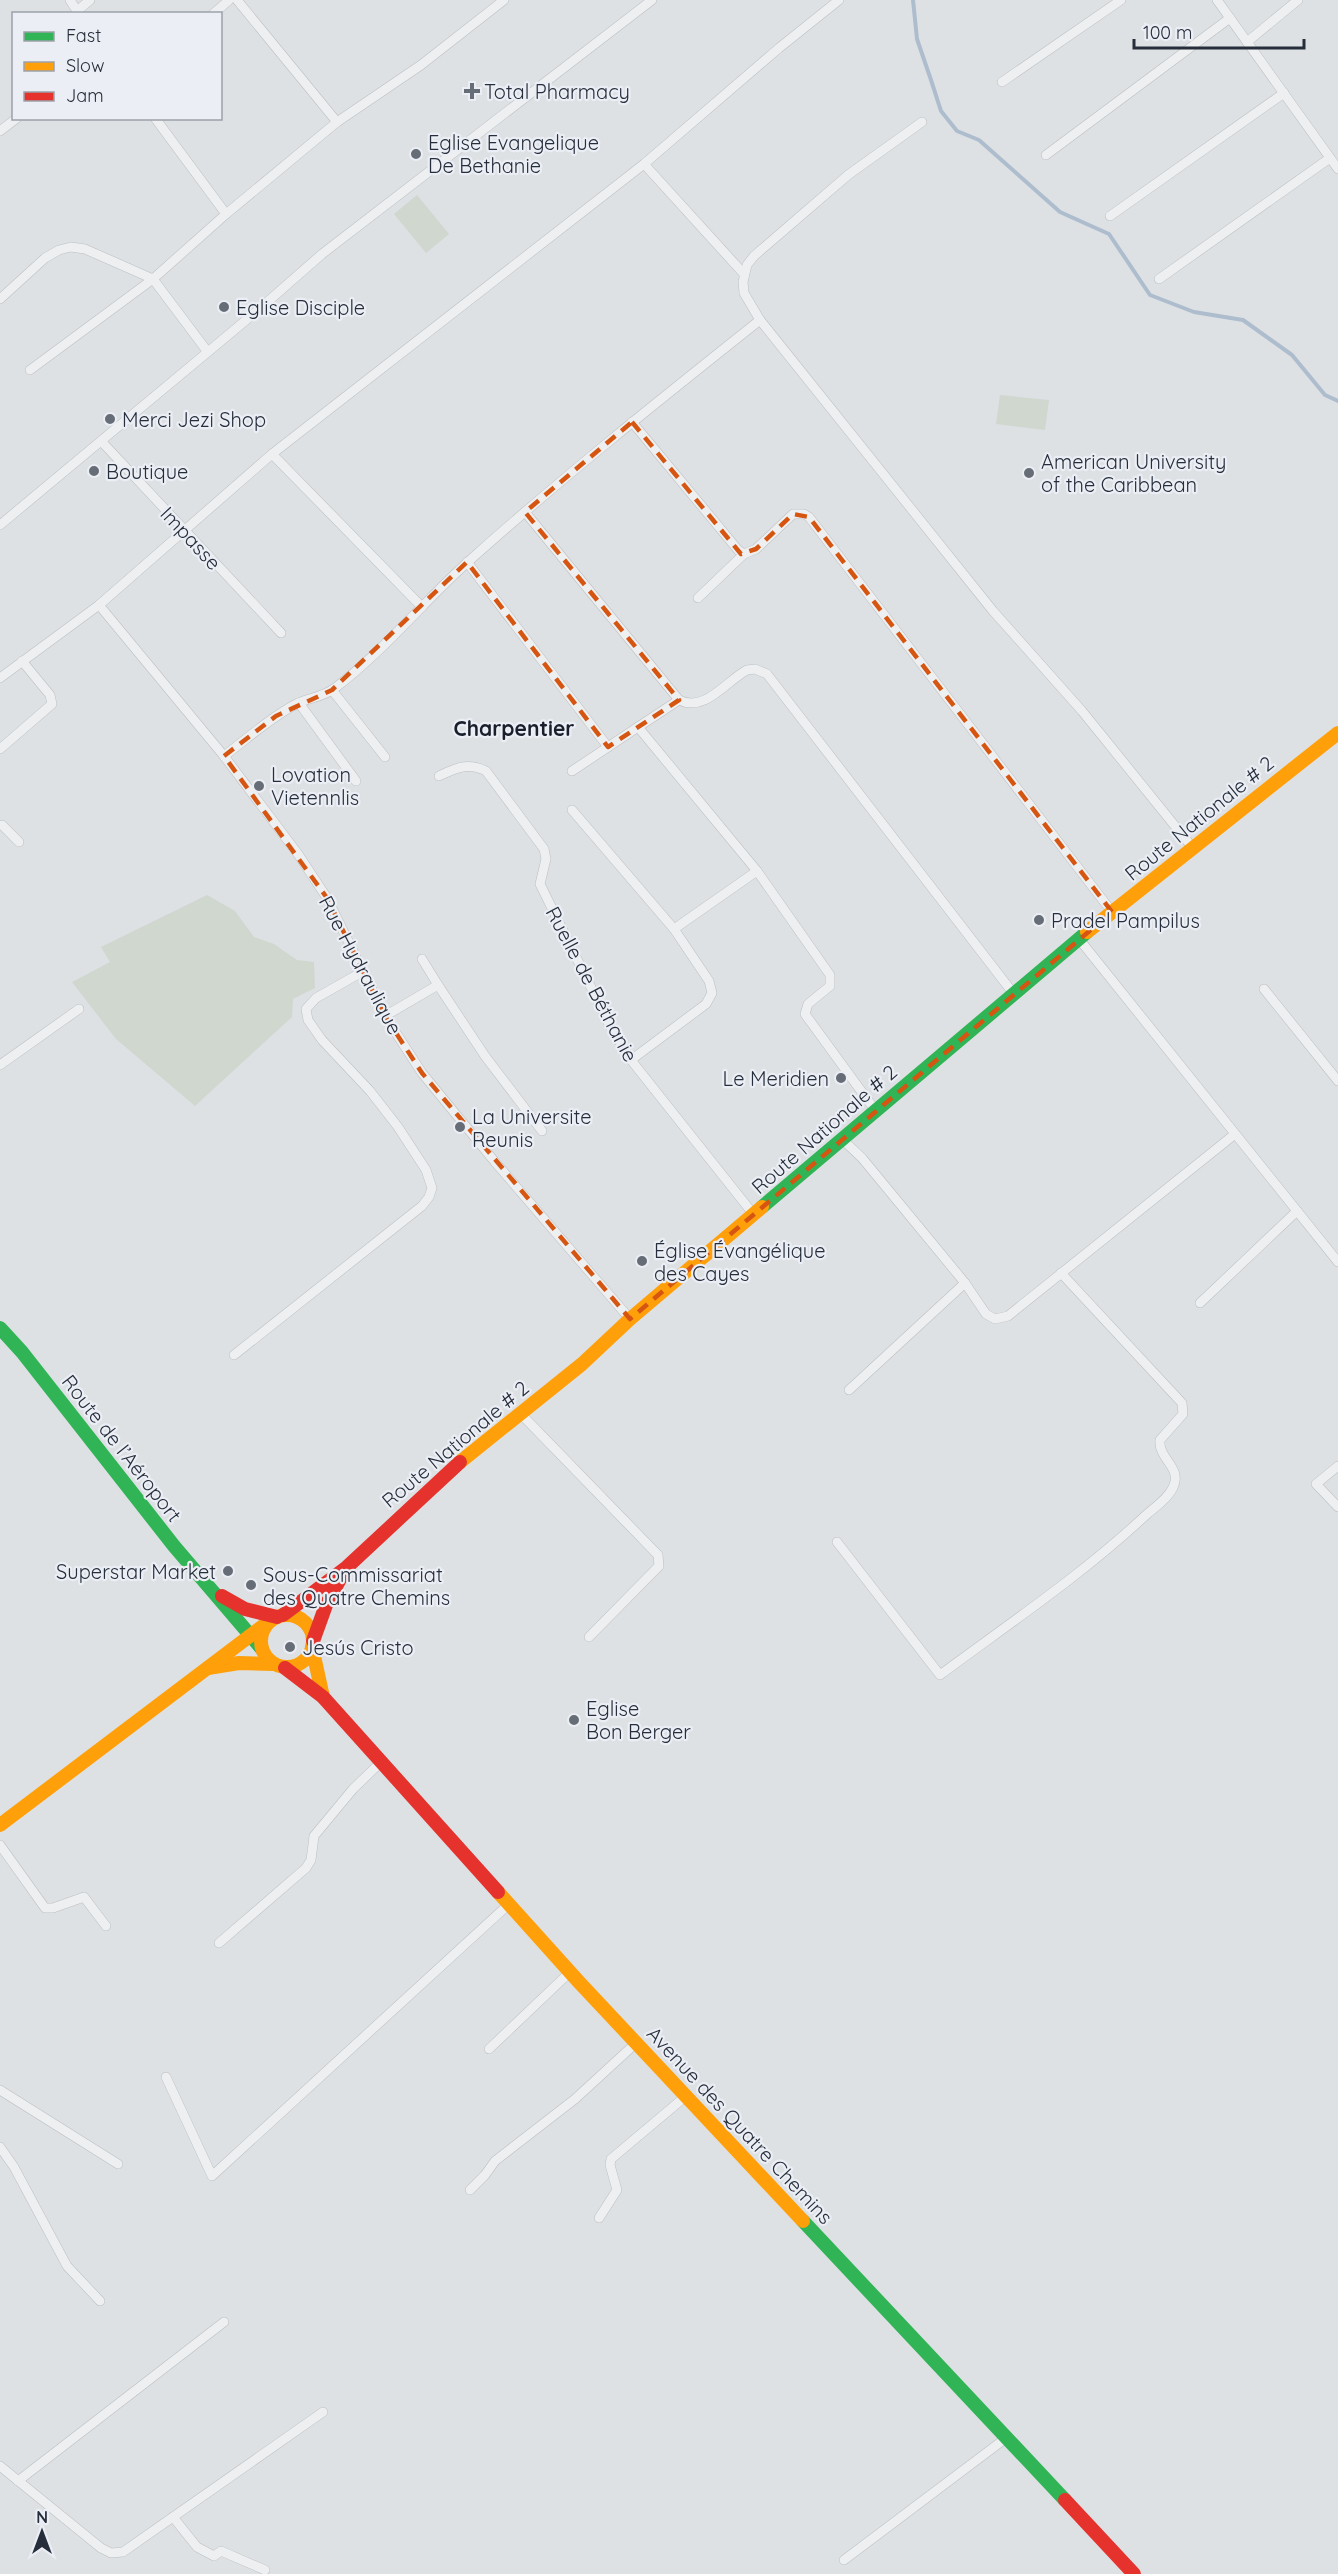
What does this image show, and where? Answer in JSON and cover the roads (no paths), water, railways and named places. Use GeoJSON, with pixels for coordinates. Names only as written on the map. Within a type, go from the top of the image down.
{"type":"FeatureCollection","features":[{"type":"Feature","properties":{"kind":"main road","name":"Route Nationale # 2"},"geometry":{"type":"LineString","coordinates":[[0,1825],[250,1635],[347,1567],[442,1476],[582,1364],[630,1319],[1013,993],[1192,847],[1338,733]]}},
{"type":"Feature","properties":{"kind":"main road","name":"Route de l’Aéroport"},"geometry":{"type":"LineString","coordinates":[[0,1328],[174,1546],[262,1649]]}},
{"type":"Feature","properties":{"kind":"main road","name":"Route Nationale # 2"},"geometry":{"type":"LineString","coordinates":[[312,1644],[327,1605],[347,1567]]}},
{"type":"Feature","properties":{"kind":"main road","name":"Route de l’Aéroport"},"geometry":{"type":"LineString","coordinates":[[214,1592],[244,1609],[277,1617]]}},
{"type":"Feature","properties":{"kind":"main road"},"geometry":{"type":"LineString","coordinates":[[206,1668],[239,1663],[279,1666],[303,1661],[312,1644],[306,1624],[292,1616],[277,1617],[262,1633],[262,1649],[279,1666]]}},
{"type":"Feature","properties":{"kind":"main road","name":"Avenue des Quatre Chemins"},"geometry":{"type":"LineString","coordinates":[[312,1644],[323,1696]]}},
{"type":"Feature","properties":{"kind":"main road","name":"Avenue des Quatre Chemins"},"geometry":{"type":"LineString","coordinates":[[279,1666],[323,1696],[570,1972],[1134,2574]]}},
{"type":"Feature","properties":{"kind":"street"},"geometry":{"type":"LineString","coordinates":[[70,0],[78,12],[90,0]]}},
{"type":"Feature","properties":{"kind":"street"},"geometry":{"type":"LineString","coordinates":[[215,12],[229,0]]}},
{"type":"Feature","properties":{"kind":"street"},"geometry":{"type":"LineString","coordinates":[[237,0],[338,122]]}},
{"type":"Feature","properties":{"kind":"street"},"geometry":{"type":"LineString","coordinates":[[30,370],[153,279],[226,214],[338,122],[421,65],[504,0]]}},
{"type":"Feature","properties":{"kind":"street"},"geometry":{"type":"LineString","coordinates":[[0,525],[102,442],[322,254],[652,0]]}},
{"type":"Feature","properties":{"kind":"street"},"geometry":{"type":"LineString","coordinates":[[0,678],[99,605],[272,454],[644,164],[779,48],[839,0]]}},
{"type":"Feature","properties":{"kind":"street"},"geometry":{"type":"LineString","coordinates":[[1002,82],[1121,0]]}},
{"type":"Feature","properties":{"kind":"street"},"geometry":{"type":"LineString","coordinates":[[1217,0],[1338,169]]}},
{"type":"Feature","properties":{"kind":"street"},"geometry":{"type":"LineString","coordinates":[[1247,42],[1298,0]]}},
{"type":"Feature","properties":{"kind":"street"},"geometry":{"type":"LineString","coordinates":[[1046,155],[1230,18]]}},
{"type":"Feature","properties":{"kind":"street"},"geometry":{"type":"LineString","coordinates":[[1110,216],[1284,93]]}},
{"type":"Feature","properties":{"kind":"street"},"geometry":{"type":"LineString","coordinates":[[0,131],[14,120]]}},
{"type":"Feature","properties":{"kind":"street"},"geometry":{"type":"LineString","coordinates":[[156,120],[226,214]]}},
{"type":"Feature","properties":{"kind":"street"},"geometry":{"type":"LineString","coordinates":[[922,122],[848,175],[754,256],[744,274],[744,293],[760,320],[993,611],[1082,711],[1192,847]]}},
{"type":"Feature","properties":{"kind":"street"},"geometry":{"type":"LineString","coordinates":[[1159,279],[1330,158]]}},
{"type":"Feature","properties":{"kind":"street"},"geometry":{"type":"LineString","coordinates":[[644,164],[744,274]]}},
{"type":"Feature","properties":{"kind":"street"},"geometry":{"type":"LineString","coordinates":[[0,299],[45,258],[59,250],[71,247],[85,249],[153,279],[207,351]]}},
{"type":"Feature","properties":{"kind":"street"},"geometry":{"type":"LineString","coordinates":[[224,756],[276,716],[299,703],[332,690],[393,638],[467,562],[632,422],[760,320]]}},
{"type":"Feature","properties":{"kind":"street"},"geometry":{"type":"LineString","coordinates":[[632,422],[738,550],[744,554]]}},
{"type":"Feature","properties":{"kind":"street","name":"Impasse"},"geometry":{"type":"LineString","coordinates":[[102,442],[281,633]]}},
{"type":"Feature","properties":{"kind":"street"},"geometry":{"type":"LineString","coordinates":[[272,454],[422,607]]}},
{"type":"Feature","properties":{"kind":"street"},"geometry":{"type":"LineString","coordinates":[[525,512],[679,700],[686,703],[705,700],[747,670],[755,669],[767,674],[1013,993]]}},
{"type":"Feature","properties":{"kind":"street"},"geometry":{"type":"LineString","coordinates":[[698,598],[744,554],[756,549],[793,514],[804,514],[809,517],[1112,912]]}},
{"type":"Feature","properties":{"kind":"street"},"geometry":{"type":"LineString","coordinates":[[467,562],[608,747]]}},
{"type":"Feature","properties":{"kind":"street","name":"Rue Hydraulique"},"geometry":{"type":"LineString","coordinates":[[99,605],[224,756],[298,854],[327,898],[362,972],[386,1016],[422,1073],[630,1319]]}},
{"type":"Feature","properties":{"kind":"street"},"geometry":{"type":"LineString","coordinates":[[2,743],[50,708],[50,695],[22,661]]}},
{"type":"Feature","properties":{"kind":"street"},"geometry":{"type":"LineString","coordinates":[[332,690],[386,757]]}},
{"type":"Feature","properties":{"kind":"street"},"geometry":{"type":"LineString","coordinates":[[572,771],[679,700]]}},
{"type":"Feature","properties":{"kind":"street"},"geometry":{"type":"LineString","coordinates":[[299,703],[356,781]]}},
{"type":"Feature","properties":{"kind":"street"},"geometry":{"type":"LineString","coordinates":[[638,727],[758,872],[830,975],[830,986],[806,1009],[807,1019],[875,1110]]}},
{"type":"Feature","properties":{"kind":"street","name":"Ruelle de Béthanie"},"geometry":{"type":"LineString","coordinates":[[439,776],[465,765],[477,766],[486,771],[544,849],[546,859],[540,884],[610,1026],[631,1060],[754,1215]]}},
{"type":"Feature","properties":{"kind":"street"},"geometry":{"type":"LineString","coordinates":[[572,810],[674,929],[709,981],[712,993],[710,999],[631,1060]]}},
{"type":"Feature","properties":{"kind":"street"},"geometry":{"type":"LineString","coordinates":[[1,825],[19,842]]}},
{"type":"Feature","properties":{"kind":"street"},"geometry":{"type":"LineString","coordinates":[[674,929],[758,872]]}},
{"type":"Feature","properties":{"kind":"street"},"geometry":{"type":"LineString","coordinates":[[1079,939],[1338,1262]]}},
{"type":"Feature","properties":{"kind":"street"},"geometry":{"type":"LineString","coordinates":[[422,958],[485,1056],[542,1131]]}},
{"type":"Feature","properties":{"kind":"street"},"geometry":{"type":"LineString","coordinates":[[234,1355],[422,1206],[429,1197],[430,1178],[398,1127],[308,1020],[306,1009],[316,998],[362,972]]}},
{"type":"Feature","properties":{"kind":"street"},"geometry":{"type":"LineString","coordinates":[[386,1016],[438,985]]}},
{"type":"Feature","properties":{"kind":"street"},"geometry":{"type":"LineString","coordinates":[[1264,988],[1338,1081]]}},
{"type":"Feature","properties":{"kind":"street"},"geometry":{"type":"LineString","coordinates":[[0,1065],[79,1009]]}},
{"type":"Feature","properties":{"kind":"street"},"geometry":{"type":"LineString","coordinates":[[842,1139],[862,1158],[965,1283],[986,1314],[995,1319],[1002,1319],[1235,1134]]}},
{"type":"Feature","properties":{"kind":"street"},"geometry":{"type":"LineString","coordinates":[[1200,1303],[1297,1211]]}},
{"type":"Feature","properties":{"kind":"street"},"geometry":{"type":"LineString","coordinates":[[837,1542],[940,1675],[1116,1543],[1171,1492],[1176,1475],[1174,1468],[1161,1452],[1160,1440],[1183,1414],[1182,1403],[1061,1273]]}},
{"type":"Feature","properties":{"kind":"street"},"geometry":{"type":"LineString","coordinates":[[849,1390],[965,1283]]}},
{"type":"Feature","properties":{"kind":"street"},"geometry":{"type":"LineString","coordinates":[[520,1413],[658,1555],[660,1560],[659,1566],[588,1637]]}},
{"type":"Feature","properties":{"kind":"street"},"geometry":{"type":"LineString","coordinates":[[1338,1466],[1316,1484],[1338,1507]]}},
{"type":"Feature","properties":{"kind":"street"},"geometry":{"type":"LineString","coordinates":[[219,1943],[306,1868],[311,1860],[314,1836],[353,1790],[382,1761]]}},
{"type":"Feature","properties":{"kind":"street"},"geometry":{"type":"LineString","coordinates":[[0,1845],[45,1908],[53,1908],[84,1897],[106,1926]]}},
{"type":"Feature","properties":{"kind":"street"},"geometry":{"type":"LineString","coordinates":[[166,2077],[212,2176],[509,1904]]}},
{"type":"Feature","properties":{"kind":"street"},"geometry":{"type":"LineString","coordinates":[[489,2049],[570,1972]]}},
{"type":"Feature","properties":{"kind":"street"},"geometry":{"type":"LineString","coordinates":[[470,2190],[495,2161],[575,2099],[636,2043]]}},
{"type":"Feature","properties":{"kind":"street"},"geometry":{"type":"LineString","coordinates":[[0,2090],[118,2164]]}},
{"type":"Feature","properties":{"kind":"street"},"geometry":{"type":"LineString","coordinates":[[599,2218],[617,2190],[610,2165],[611,2159],[686,2096]]}},
{"type":"Feature","properties":{"kind":"street"},"geometry":{"type":"LineString","coordinates":[[0,2147],[14,2167],[67,2266],[100,2301]]}},
{"type":"Feature","properties":{"kind":"street"},"geometry":{"type":"LineString","coordinates":[[18,2481],[224,2322]]}},
{"type":"Feature","properties":{"kind":"street"},"geometry":{"type":"LineString","coordinates":[[0,2466],[101,2548],[111,2553],[123,2552],[323,2412]]}},
{"type":"Feature","properties":{"kind":"street"},"geometry":{"type":"LineString","coordinates":[[844,2560],[1006,2438]]}},
{"type":"Feature","properties":{"kind":"street"},"geometry":{"type":"LineString","coordinates":[[173,2517],[197,2547],[214,2556],[221,2551],[265,2570]]}},
{"type":"Feature","properties":{"kind":"waterway"},"geometry":{"type":"LineString","coordinates":[[913,0],[917,39],[941,111],[957,131],[979,140],[1060,212],[1109,234],[1150,295],[1194,312],[1243,320],[1292,355],[1325,395],[1338,401]]}},
{"type":"Feature","properties":{"kind":"place","name":"Total Pharmacy"},"geometry":{"type":"Point","coordinates":[472,91]}},
{"type":"Feature","properties":{"kind":"place","name":"Eglise Evangelique De Bethanie"},"geometry":{"type":"Point","coordinates":[416,154]}},
{"type":"Feature","properties":{"kind":"place","name":"Eglise Disciple"},"geometry":{"type":"Point","coordinates":[224,307]}},
{"type":"Feature","properties":{"kind":"place","name":"Merci Jezi Shop"},"geometry":{"type":"Point","coordinates":[110,419]}},
{"type":"Feature","properties":{"kind":"place","name":"Boutique"},"geometry":{"type":"Point","coordinates":[94,471]}},
{"type":"Feature","properties":{"kind":"place","name":"American University of the Caribbean"},"geometry":{"type":"Point","coordinates":[1029,473]}},
{"type":"Feature","properties":{"kind":"place","name":"Lovation Vietennlis"},"geometry":{"type":"Point","coordinates":[259,786]}},
{"type":"Feature","properties":{"kind":"place","name":"Pradel Pampilus"},"geometry":{"type":"Point","coordinates":[1039,920]}},
{"type":"Feature","properties":{"kind":"place","name":"Le Meridien"},"geometry":{"type":"Point","coordinates":[841,1078]}},
{"type":"Feature","properties":{"kind":"place","name":"La Universite Reunis"},"geometry":{"type":"Point","coordinates":[460,1127]}},
{"type":"Feature","properties":{"kind":"place","name":"Église Évangélique des Cayes"},"geometry":{"type":"Point","coordinates":[642,1261]}},
{"type":"Feature","properties":{"kind":"place","name":"Superstar Market"},"geometry":{"type":"Point","coordinates":[228,1571]}},
{"type":"Feature","properties":{"kind":"place","name":"Sous-Commissariat des Quatre Chemins"},"geometry":{"type":"Point","coordinates":[251,1585]}},
{"type":"Feature","properties":{"kind":"place","name":"Jesús Cristo"},"geometry":{"type":"Point","coordinates":[290,1647]}},
{"type":"Feature","properties":{"kind":"place","name":"Eglise Bon Berger"},"geometry":{"type":"Point","coordinates":[574,1720]}},
{"type":"Feature","properties":{"kind":"district","name":"Charpentier"},"geometry":{"type":"Point","coordinates":[514,728]}}]}
